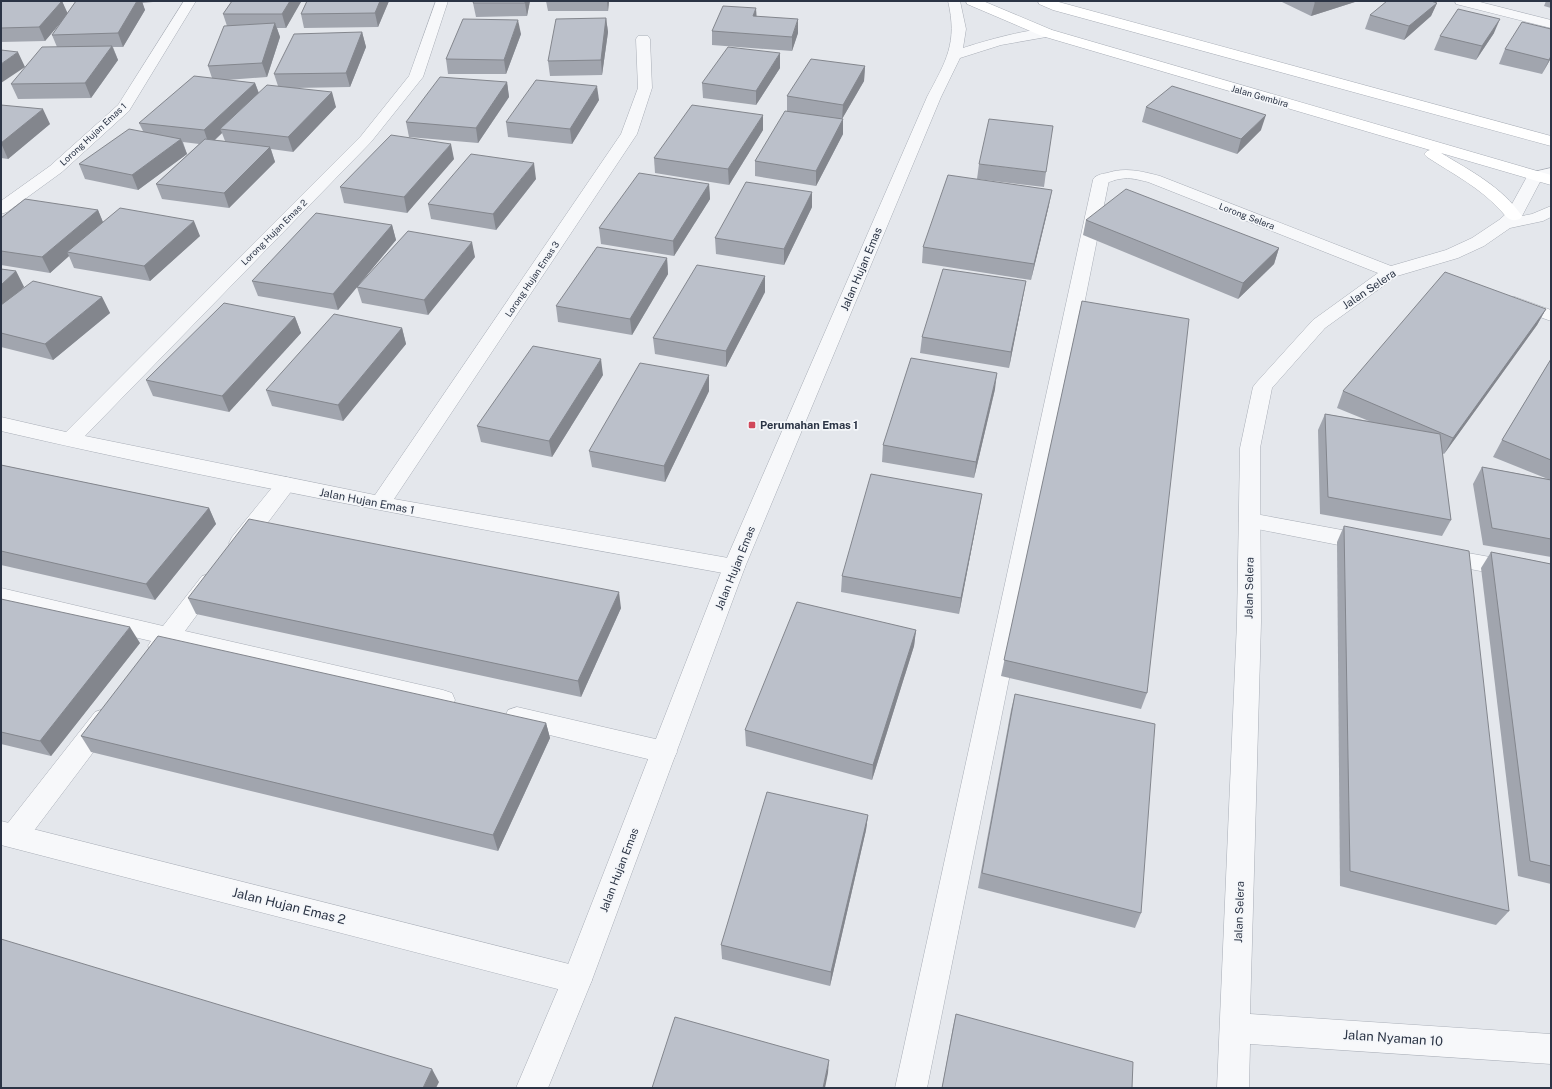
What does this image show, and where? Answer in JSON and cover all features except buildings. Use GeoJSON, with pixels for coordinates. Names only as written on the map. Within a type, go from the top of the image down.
{"type":"FeatureCollection","features":[{"type":"Feature","properties":{"kind":"main road","name":"Jalan Gembira"},"geometry":{"type":"LineString","coordinates":[[972,1],[1047,33],[1404,138],[1543,174],[1551,180]]}},
{"type":"Feature","properties":{"kind":"main road"},"geometry":{"type":"LineString","coordinates":[[1044,1],[1058,7],[1551,140]]}},
{"type":"Feature","properties":{"kind":"main road"},"geometry":{"type":"LineString","coordinates":[[1404,138],[1481,184],[1499,199],[1510,220]]}},
{"type":"Feature","properties":{"kind":"street","name":"Lorong Hujan Emas 1"},"geometry":{"type":"LineString","coordinates":[[1,209],[56,169],[124,108],[190,1]]}},
{"type":"Feature","properties":{"kind":"street","name":"Lorong Hujan Emas 2"},"geometry":{"type":"LineString","coordinates":[[70,440],[366,139],[416,77],[442,1]]}},
{"type":"Feature","properties":{"kind":"street","name":"Jalan Hujan Emas"},"geometry":{"type":"LineString","coordinates":[[532,1088],[577,980],[734,567],[934,98],[956,55],[960,29],[954,1]]}},
{"type":"Feature","properties":{"kind":"street"},"geometry":{"type":"LineString","coordinates":[[1461,1],[1551,24]]}},
{"type":"Feature","properties":{"kind":"street"},"geometry":{"type":"LineString","coordinates":[[956,55],[983,45],[1047,33]]}},
{"type":"Feature","properties":{"kind":"street","name":"Lorong Hujan Emas 3"},"geometry":{"type":"LineString","coordinates":[[380,504],[629,134],[645,88],[643,39]]}},
{"type":"Feature","properties":{"kind":"street","name":"Lorong Selera"},"geometry":{"type":"LineString","coordinates":[[911,1088],[1101,180],[1117,174],[1131,173],[1154,179],[1391,272]]}},
{"type":"Feature","properties":{"kind":"street","name":"Jalan Selera"},"geometry":{"type":"LineString","coordinates":[[1233,1088],[1248,630],[1250,448],[1263,387],[1319,324],[1391,272],[1452,254],[1478,242],[1510,220],[1543,174]]}},
{"type":"Feature","properties":{"kind":"street","name":"Jalan Selera"},"geometry":{"type":"LineString","coordinates":[[1510,220],[1537,218],[1551,211]]}},
{"type":"Feature","properties":{"kind":"street"},"geometry":{"type":"LineString","coordinates":[[1415,264],[1444,275]]}},
{"type":"Feature","properties":{"kind":"street"},"geometry":{"type":"LineString","coordinates":[[1501,297],[1551,316]]}},
{"type":"Feature","properties":{"kind":"street","name":"Jalan Hujan Emas 1"},"geometry":{"type":"LineString","coordinates":[[1,424],[70,440],[380,504],[734,567]]}},
{"type":"Feature","properties":{"kind":"street"},"geometry":{"type":"LineString","coordinates":[[149,661],[286,484]]}},
{"type":"Feature","properties":{"kind":"street"},"geometry":{"type":"LineString","coordinates":[[1250,521],[1389,546]]}},
{"type":"Feature","properties":{"kind":"street"},"geometry":{"type":"LineString","coordinates":[[1420,552],[1551,576]]}},
{"type":"Feature","properties":{"kind":"street"},"geometry":{"type":"LineString","coordinates":[[1,597],[463,704]]}},
{"type":"Feature","properties":{"kind":"street"},"geometry":{"type":"LineString","coordinates":[[7,834],[115,705]]}},
{"type":"Feature","properties":{"kind":"street"},"geometry":{"type":"LineString","coordinates":[[494,712],[664,752]]}},
{"type":"Feature","properties":{"kind":"street","name":"Jalan Hujan Emas 2"},"geometry":{"type":"LineString","coordinates":[[7,834],[577,980]]}},
{"type":"Feature","properties":{"kind":"street","name":"Jalan Nyaman 10"},"geometry":{"type":"LineString","coordinates":[[1235,1028],[1551,1049]]}},
{"type":"Feature","properties":{"kind":"place","name":"Perumahan Emas 1"},"geometry":{"type":"Point","coordinates":[752,425]}}]}
